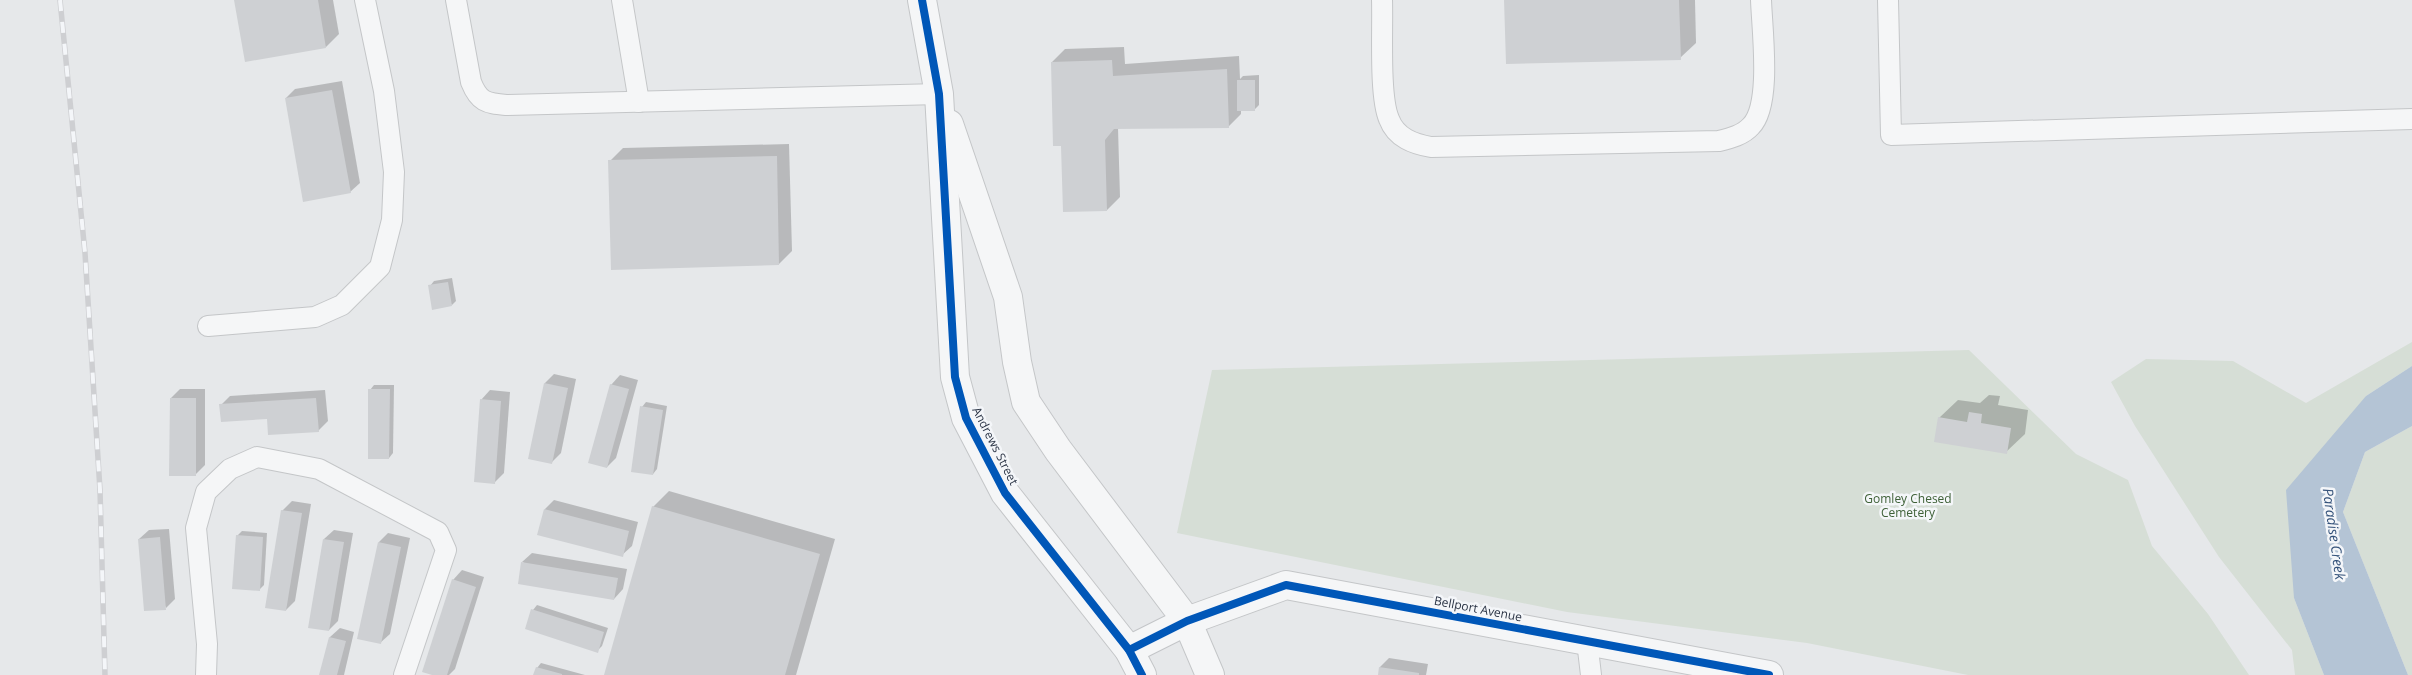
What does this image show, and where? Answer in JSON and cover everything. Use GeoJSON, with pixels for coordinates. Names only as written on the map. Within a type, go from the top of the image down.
{"type":"FeatureCollection","features":[{"type":"Feature","properties":{"kind":"street"},"geometry":{"type":"LineString","coordinates":[[922,0],[938,94],[1008,297],[1017,362],[1026,402],[1058,450],[1187,621],[1210,675]]}},
{"type":"Feature","properties":{"kind":"street","name":"Andrews Street"},"geometry":{"type":"LineString","coordinates":[[938,94],[952,351],[955,377],[966,418],[1005,493],[1129,650],[1142,675]]}},
{"type":"Feature","properties":{"kind":"street","name":"Bellport Avenue"},"geometry":{"type":"LineString","coordinates":[[1129,650],[1187,621],[1286,585],[1769,675]]}},
{"type":"Feature","properties":{"kind":"lane"},"geometry":{"type":"LineString","coordinates":[[208,326],[315,317],[342,305],[380,267],[392,220],[394,172],[384,91],[365,0]]}},
{"type":"Feature","properties":{"kind":"lane"},"geometry":{"type":"LineString","coordinates":[[456,0],[471,82],[476,94],[486,103],[506,105],[938,94]]}},
{"type":"Feature","properties":{"kind":"lane"},"geometry":{"type":"LineString","coordinates":[[622,0],[639,102]]}},
{"type":"Feature","properties":{"kind":"lane"},"geometry":{"type":"LineString","coordinates":[[1382,0],[1385,103],[1389,120],[1399,134],[1414,144],[1431,147],[1719,141],[1736,137],[1751,126],[1761,111],[1764,94],[1761,0]]}},
{"type":"Feature","properties":{"kind":"lane"},"geometry":{"type":"LineString","coordinates":[[1888,0],[1891,135],[2412,119]]}},
{"type":"Feature","properties":{"kind":"lane"},"geometry":{"type":"LineString","coordinates":[[206,675],[207,644],[196,528],[206,492],[230,469],[257,457],[319,469],[438,532],[446,550],[404,675]]}},
{"type":"Feature","properties":{"kind":"lane"},"geometry":{"type":"LineString","coordinates":[[1587,641],[1591,675]]}},
{"type":"Feature","properties":{"kind":"green space"},"geometry":{"type":"Polygon","coordinates":[[[2412,342],[2412,366],[2366,396],[2294,598],[2324,675],[2295,675],[2292,650],[2219,557],[2135,426],[2111,382],[2146,359],[2233,361],[2306,403],[2412,342]]]}},
{"type":"Feature","properties":{"kind":"green space","name":"Gomley Chesed Cemetery"},"geometry":{"type":"Polygon","coordinates":[[[1969,350],[2076,454],[2128,480],[2152,546],[2208,614],[2249,675],[1968,675],[1807,643],[1567,612],[1177,533],[1212,370],[1969,350]]]}},
{"type":"Feature","properties":{"kind":"green space"},"geometry":{"type":"Polygon","coordinates":[[[2412,426],[2412,675],[2408,675],[2343,512],[2365,452],[2412,426]]]}},
{"type":"Feature","properties":{"kind":"water","name":"Paradise Creek"},"geometry":{"type":"Polygon","coordinates":[[[2412,366],[2412,426],[2365,452],[2343,512],[2408,675],[2324,675],[2294,598],[2286,490],[2366,396],[2412,366]]]}},
{"type":"Feature","properties":{"kind":"building"},"geometry":{"type":"Polygon","coordinates":[[[234,0],[318,0],[326,48],[245,62],[234,0]]]}},
{"type":"Feature","properties":{"kind":"building"},"geometry":{"type":"Polygon","coordinates":[[[1504,0],[1679,0],[1681,60],[1506,64],[1504,0]]]}},
{"type":"Feature","properties":{"kind":"building"},"geometry":{"type":"Polygon","coordinates":[[[1112,60],[1113,76],[1227,69],[1229,128],[1114,129],[1105,140],[1107,211],[1063,212],[1061,146],[1053,146],[1051,62],[1112,60]]]}},
{"type":"Feature","properties":{"kind":"building"},"geometry":{"type":"Polygon","coordinates":[[[1237,80],[1255,80],[1255,111],[1237,111],[1237,80]]]}},
{"type":"Feature","properties":{"kind":"building"},"geometry":{"type":"Polygon","coordinates":[[[332,90],[351,193],[303,202],[285,98],[332,90]]]}},
{"type":"Feature","properties":{"kind":"building"},"geometry":{"type":"Polygon","coordinates":[[[777,156],[779,265],[611,270],[608,160],[777,156]]]}},
{"type":"Feature","properties":{"kind":"building"},"geometry":{"type":"Polygon","coordinates":[[[448,282],[452,306],[432,310],[428,285],[448,282]]]}},
{"type":"Feature","properties":{"kind":"building"},"geometry":{"type":"Polygon","coordinates":[[[544,383],[568,388],[552,464],[528,459],[544,383]]]}},
{"type":"Feature","properties":{"kind":"building"},"geometry":{"type":"Polygon","coordinates":[[[610,384],[629,389],[607,468],[588,463],[610,384]]]}},
{"type":"Feature","properties":{"kind":"building"},"geometry":{"type":"Polygon","coordinates":[[[368,389],[390,389],[389,459],[368,459],[368,389]]]}},
{"type":"Feature","properties":{"kind":"building"},"geometry":{"type":"Polygon","coordinates":[[[170,398],[196,398],[196,476],[169,476],[170,398]]]}},
{"type":"Feature","properties":{"kind":"building"},"geometry":{"type":"Polygon","coordinates":[[[316,398],[319,432],[268,435],[267,419],[221,422],[219,404],[316,398]]]}},
{"type":"Feature","properties":{"kind":"building"},"geometry":{"type":"Polygon","coordinates":[[[480,399],[501,401],[495,484],[474,482],[480,399]]]}},
{"type":"Feature","properties":{"kind":"building"},"geometry":{"type":"Polygon","coordinates":[[[640,406],[663,410],[653,475],[631,472],[640,406]]]}},
{"type":"Feature","properties":{"kind":"building"},"geometry":{"type":"Polygon","coordinates":[[[1969,412],[1982,414],[1981,423],[2011,428],[2007,454],[1934,442],[1938,417],[1967,422],[1969,412]]]}},
{"type":"Feature","properties":{"kind":"building"},"geometry":{"type":"Polygon","coordinates":[[[652,506],[820,554],[785,675],[604,675],[652,506]]]}},
{"type":"Feature","properties":{"kind":"building"},"geometry":{"type":"Polygon","coordinates":[[[544,509],[629,531],[623,557],[537,535],[544,509]]]}},
{"type":"Feature","properties":{"kind":"building"},"geometry":{"type":"Polygon","coordinates":[[[281,510],[302,513],[286,611],[265,608],[281,510]]]}},
{"type":"Feature","properties":{"kind":"building"},"geometry":{"type":"Polygon","coordinates":[[[236,535],[263,537],[260,591],[232,589],[236,535]]]}},
{"type":"Feature","properties":{"kind":"building"},"geometry":{"type":"Polygon","coordinates":[[[160,537],[166,610],[144,611],[138,539],[160,537]]]}},
{"type":"Feature","properties":{"kind":"building"},"geometry":{"type":"Polygon","coordinates":[[[323,539],[344,542],[329,631],[308,628],[323,539]]]}},
{"type":"Feature","properties":{"kind":"building"},"geometry":{"type":"Polygon","coordinates":[[[378,542],[401,547],[381,644],[357,639],[378,542]]]}},
{"type":"Feature","properties":{"kind":"building"},"geometry":{"type":"Polygon","coordinates":[[[521,562],[618,578],[614,600],[518,584],[521,562]]]}},
{"type":"Feature","properties":{"kind":"building"},"geometry":{"type":"Polygon","coordinates":[[[452,579],[476,587],[447,675],[432,675],[422,672],[452,579]]]}},
{"type":"Feature","properties":{"kind":"building"},"geometry":{"type":"Polygon","coordinates":[[[531,609],[604,632],[598,653],[525,629],[531,609]]]}},
{"type":"Feature","properties":{"kind":"building"},"geometry":{"type":"Polygon","coordinates":[[[329,637],[346,641],[337,675],[319,675],[329,637]]]}},
{"type":"Feature","properties":{"kind":"building"},"geometry":{"type":"Polygon","coordinates":[[[536,667],[562,674],[562,675],[533,675],[536,667]]]}},
{"type":"Feature","properties":{"kind":"building"},"geometry":{"type":"Polygon","coordinates":[[[1379,667],[1419,673],[1419,675],[1378,675],[1379,667]]]}},
{"type":"Feature","properties":{"kind":"railway"},"geometry":{"type":"LineString","coordinates":[[60,0],[85,253],[100,490],[105,675]]}},
{"type":"Feature","properties":{"kind":"cycle path"},"geometry":{"type":"LineString","coordinates":[[922,0],[939,94],[955,377],[966,418],[1005,493],[1129,650],[1142,675]]}},
{"type":"Feature","properties":{"kind":"cycle path"},"geometry":{"type":"LineString","coordinates":[[1129,650],[1187,621],[1286,585],[1769,675]]}}]}
